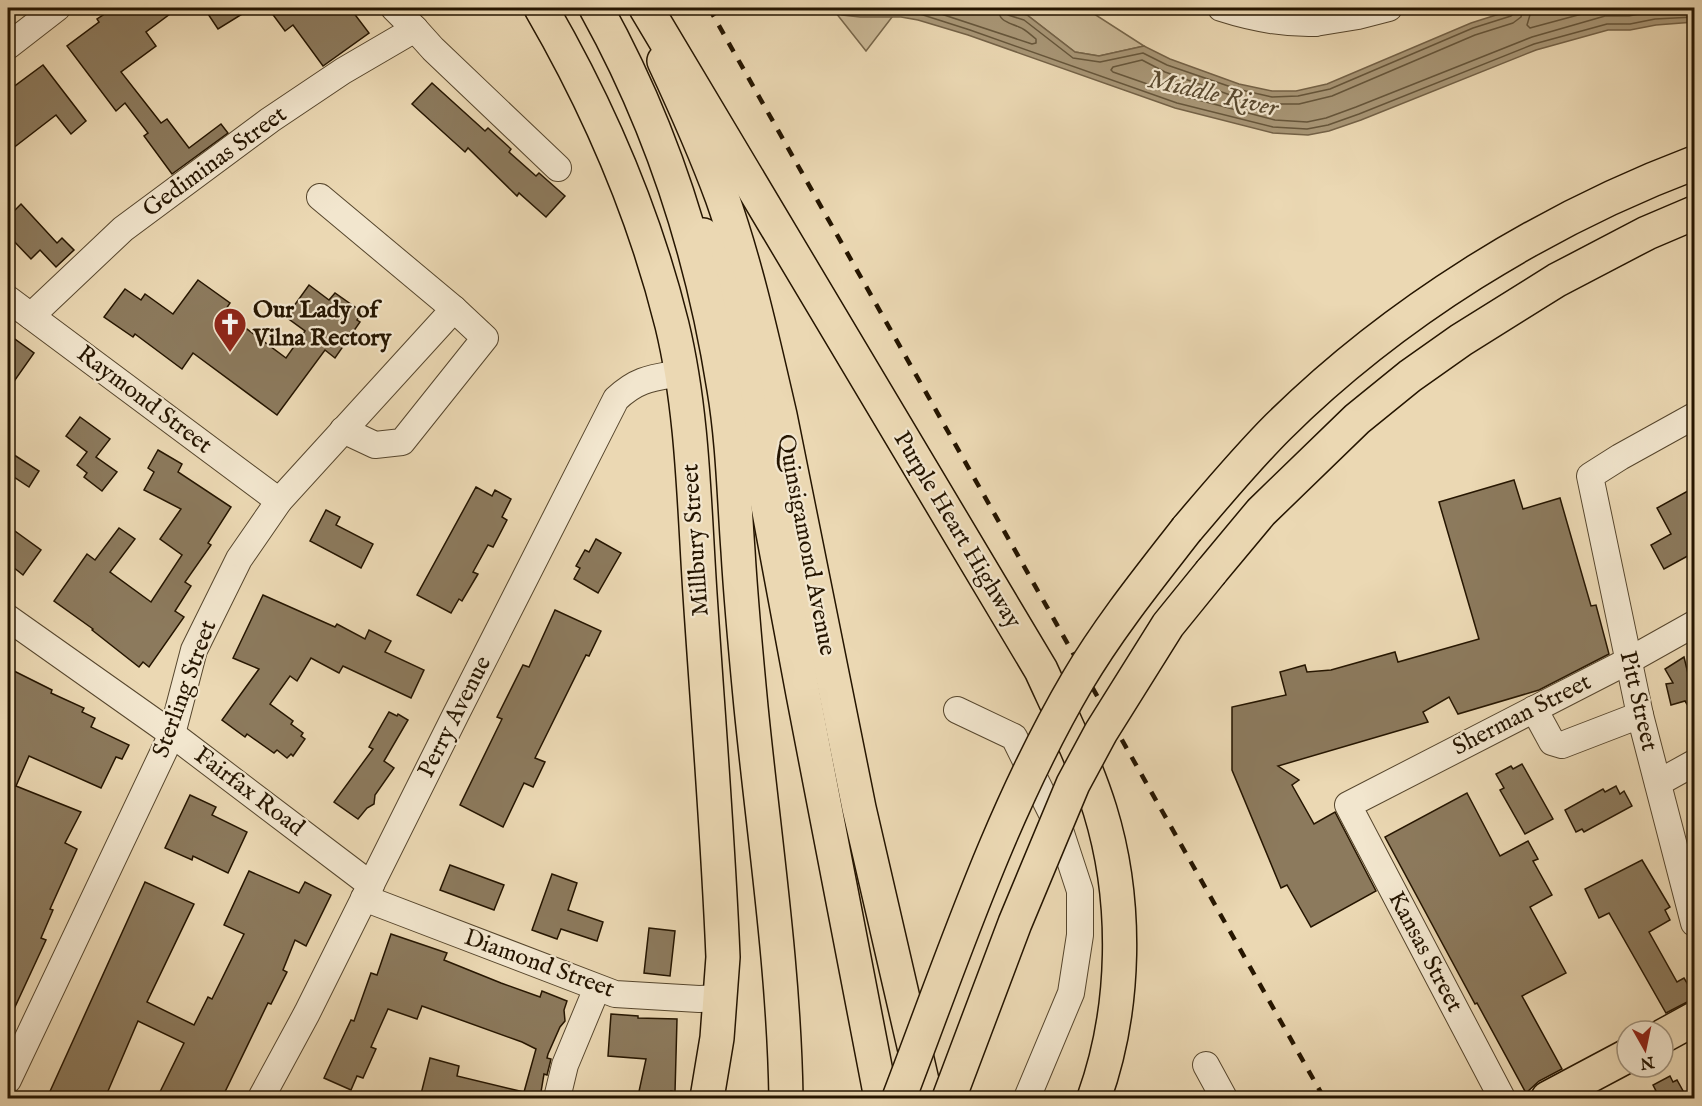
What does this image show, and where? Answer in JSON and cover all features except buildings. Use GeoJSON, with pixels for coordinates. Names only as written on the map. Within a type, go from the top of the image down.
{"type":"FeatureCollection","features":[{"type":"Feature","properties":{"kind":"main road","name":"Millbury Street"},"geometry":{"type":"LineString","coordinates":[[541,8],[586,89],[624,172],[659,277],[681,373],[691,464],[723,957],[717,1038],[707,1098]]}},
{"type":"Feature","properties":{"kind":"main road"},"geometry":{"type":"LineString","coordinates":[[596,8],[646,109],[676,189],[699,270],[715,341],[729,424],[745,640],[783,1011],[786,1098]]}},
{"type":"Feature","properties":{"kind":"main road","name":"Quinsigamond Avenue"},"geometry":{"type":"LineString","coordinates":[[639,8],[681,97],[718,188],[745,271],[780,415],[859,808],[926,1098]]}},
{"type":"Feature","properties":{"kind":"main road","name":"Purple Heart Highway"},"geometry":{"type":"LineString","coordinates":[[646,8],[1041,670],[1073,738],[1100,810],[1117,884],[1120,925],[1118,991],[1113,1022],[1094,1098]]}},
{"type":"Feature","properties":{"kind":"main road"},"geometry":{"type":"LineString","coordinates":[[899,1098],[980,884],[1032,768],[1078,681],[1111,628],[1187,529],[1279,427],[1320,388],[1407,319],[1510,251],[1568,220],[1695,164]]}},
{"type":"Feature","properties":{"kind":"main road","name":"Quinsigamond Avenue"},"geometry":{"type":"LineString","coordinates":[[676,189],[704,237],[718,277],[743,372],[802,694],[881,1098]]}},
{"type":"Feature","properties":{"kind":"main road"},"geometry":{"type":"LineString","coordinates":[[949,1098],[1015,923],[1073,784],[1101,732],[1168,625],[1261,512],[1357,419],[1410,376],[1461,340],[1557,280],[1647,233],[1695,213]]}},
{"type":"Feature","properties":{"kind":"main road"},"geometry":{"type":"LineString","coordinates":[[1675,1030],[1695,1019]]}},
{"type":"Feature","properties":{"kind":"main road"},"geometry":{"type":"LineString","coordinates":[[1548,1098],[1615,1062]]}},
{"type":"Feature","properties":{"kind":"street"},"geometry":{"type":"LineString","coordinates":[[8,46],[57,8]]}},
{"type":"Feature","properties":{"kind":"street"},"geometry":{"type":"LineString","coordinates":[[394,8],[433,49],[558,168]]}},
{"type":"Feature","properties":{"kind":"street"},"geometry":{"type":"LineString","coordinates":[[1221,8],[1288,24],[1315,15],[1358,16],[1389,8]]}},
{"type":"Feature","properties":{"kind":"street","name":"Gediminas Street"},"geometry":{"type":"LineString","coordinates":[[31,316],[123,229],[279,114],[343,70],[415,29]]}},
{"type":"Feature","properties":{"kind":"street"},"geometry":{"type":"LineString","coordinates":[[320,197],[454,309],[485,338],[402,442],[375,445],[343,430]]}},
{"type":"Feature","properties":{"kind":"street","name":"Raymond Street"},"geometry":{"type":"LineString","coordinates":[[8,299],[279,501]]}},
{"type":"Feature","properties":{"kind":"street","name":"Sterling Street"},"geometry":{"type":"LineString","coordinates":[[8,1080],[172,734],[194,650],[239,559],[279,501],[454,309]]}},
{"type":"Feature","properties":{"kind":"street","name":"Perry Avenue"},"geometry":{"type":"LineString","coordinates":[[261,1098],[307,1013],[616,399],[629,387],[646,380],[681,373]]}},
{"type":"Feature","properties":{"kind":"street","name":"Pitt Street"},"geometry":{"type":"LineString","coordinates":[[1695,416],[1590,476],[1640,715],[1695,923]]}},
{"type":"Feature","properties":{"kind":"street","name":"Fairfax Road"},"geometry":{"type":"LineString","coordinates":[[8,618],[172,734],[368,891]]}},
{"type":"Feature","properties":{"kind":"street","name":"Sherman Street"},"geometry":{"type":"LineString","coordinates":[[1348,805],[1628,661],[1695,624]]}},
{"type":"Feature","properties":{"kind":"street"},"geometry":{"type":"LineString","coordinates":[[1534,709],[1552,742],[1562,745],[1640,715]]}},
{"type":"Feature","properties":{"kind":"street"},"geometry":{"type":"LineString","coordinates":[[957,710],[1014,737],[1060,830],[1080,891],[1080,935],[1071,993],[1027,1098]]}},
{"type":"Feature","properties":{"kind":"street"},"geometry":{"type":"LineString","coordinates":[[1658,783],[1695,763]]}},
{"type":"Feature","properties":{"kind":"street","name":"Kansas Street"},"geometry":{"type":"LineString","coordinates":[[1348,805],[1502,1098]]}},
{"type":"Feature","properties":{"kind":"street","name":"Diamond Street"},"geometry":{"type":"LineString","coordinates":[[368,891],[615,994],[699,999],[721,998]]}},
{"type":"Feature","properties":{"kind":"street"},"geometry":{"type":"LineString","coordinates":[[557,1098],[566,1065],[597,988]]}},
{"type":"Feature","properties":{"kind":"street"},"geometry":{"type":"LineString","coordinates":[[1206,1065],[1216,1095]]}},
{"type":"Feature","properties":{"kind":"shaded area"},"geometry":{"type":"Polygon","coordinates":[[[832,8],[899,8],[866,51],[832,8]]]}},
{"type":"Feature","properties":{"kind":"shaded area"},"geometry":{"type":"Polygon","coordinates":[[[1003,8],[1085,8],[1144,46],[1099,56],[1075,52],[1027,15],[1003,8]]]}},
{"type":"Feature","properties":{"kind":"water","name":"Middle River"},"geometry":{"type":"Polygon","coordinates":[[[826,8],[1003,8],[1027,15],[1075,52],[1099,56],[1144,46],[1170,59],[1239,84],[1272,91],[1296,91],[1327,84],[1471,23],[1518,8],[1694,8],[1694,22],[1630,30],[1608,30],[1536,50],[1361,120],[1329,131],[1308,135],[1273,133],[1175,108],[968,35],[918,20],[901,17],[842,15],[826,8]]]}},
{"type":"Feature","properties":{"kind":"railway"},"geometry":{"type":"LineString","coordinates":[[709,8],[1324,1098]]}},
{"type":"Feature","properties":{"kind":"place","name":"Our Lady of Vilna Rectory"},"geometry":{"type":"Point","coordinates":[230,353]}}]}
